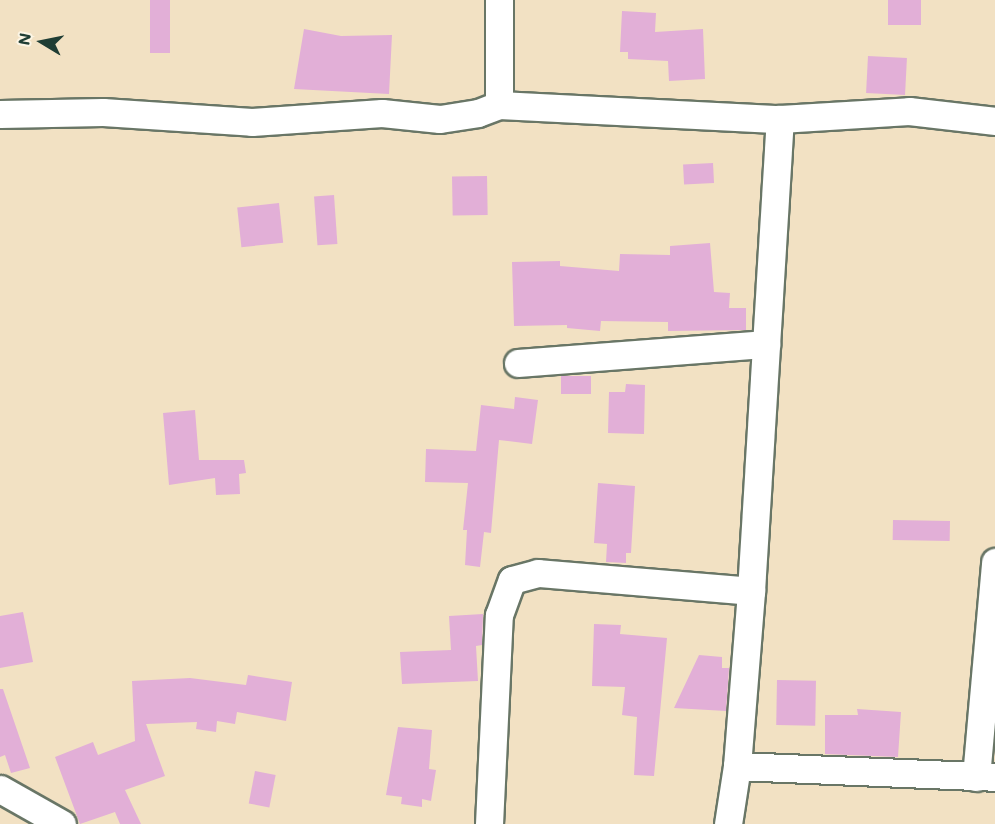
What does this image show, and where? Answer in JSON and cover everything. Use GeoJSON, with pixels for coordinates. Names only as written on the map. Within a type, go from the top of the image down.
{"type":"FeatureCollection","features":[{"type":"Feature","properties":{"kind":"street"},"geometry":{"type":"LineString","coordinates":[[499,0],[499,105]]}},
{"type":"Feature","properties":{"kind":"street"},"geometry":{"type":"LineString","coordinates":[[0,114],[103,112],[252,122],[382,113],[440,118],[478,113],[499,105],[780,119],[909,111],[995,121]]}},
{"type":"Feature","properties":{"kind":"street"},"geometry":{"type":"LineString","coordinates":[[728,824],[737,766],[751,591],[780,119]]}},
{"type":"Feature","properties":{"kind":"street"},"geometry":{"type":"LineString","coordinates":[[518,363],[766,344]]}},
{"type":"Feature","properties":{"kind":"street"},"geometry":{"type":"LineString","coordinates":[[737,766],[985,777],[995,562]]}},
{"type":"Feature","properties":{"kind":"street"},"geometry":{"type":"LineString","coordinates":[[489,824],[499,615],[512,579],[538,573],[751,591]]}},
{"type":"Feature","properties":{"kind":"street"},"geometry":{"type":"LineString","coordinates":[[0,789],[62,824]]}},
{"type":"Feature","properties":{"kind":"building"},"geometry":{"type":"Polygon","coordinates":[[[150,0],[170,0],[170,53],[150,53],[150,0]]]}},
{"type":"Feature","properties":{"kind":"building"},"geometry":{"type":"Polygon","coordinates":[[[888,0],[921,0],[921,25],[888,25],[888,0]]]}},
{"type":"Feature","properties":{"kind":"building"},"geometry":{"type":"Polygon","coordinates":[[[622,11],[656,13],[655,32],[703,29],[705,79],[669,81],[668,61],[628,59],[628,52],[620,52],[622,11]]]}},
{"type":"Feature","properties":{"kind":"building"},"geometry":{"type":"Polygon","coordinates":[[[304,29],[341,36],[392,35],[389,94],[294,89],[304,29]]]}},
{"type":"Feature","properties":{"kind":"building"},"geometry":{"type":"Polygon","coordinates":[[[868,56],[907,58],[905,95],[866,93],[868,56]]]}},
{"type":"Feature","properties":{"kind":"building"},"geometry":{"type":"Polygon","coordinates":[[[713,163],[714,183],[684,185],[683,165],[713,163]]]}},
{"type":"Feature","properties":{"kind":"building"},"geometry":{"type":"Polygon","coordinates":[[[487,176],[488,215],[453,216],[452,177],[487,176]]]}},
{"type":"Feature","properties":{"kind":"building"},"geometry":{"type":"Polygon","coordinates":[[[334,195],[337,244],[317,245],[314,196],[334,195]]]}},
{"type":"Feature","properties":{"kind":"building"},"geometry":{"type":"Polygon","coordinates":[[[279,203],[283,243],[241,247],[237,207],[279,203]]]}},
{"type":"Feature","properties":{"kind":"building"},"geometry":{"type":"Polygon","coordinates":[[[710,243],[714,292],[730,293],[729,308],[746,308],[746,330],[668,331],[668,322],[601,321],[600,331],[567,328],[567,325],[514,326],[512,262],[560,261],[560,266],[619,271],[620,254],[670,255],[670,246],[710,243]]]}},
{"type":"Feature","properties":{"kind":"building"},"geometry":{"type":"Polygon","coordinates":[[[561,376],[591,376],[591,394],[561,394],[561,376]]]}},
{"type":"Feature","properties":{"kind":"building"},"geometry":{"type":"Polygon","coordinates":[[[626,384],[645,385],[644,434],[608,433],[609,392],[625,392],[626,384]]]}},
{"type":"Feature","properties":{"kind":"building"},"geometry":{"type":"Polygon","coordinates":[[[515,397],[538,400],[532,444],[499,440],[491,533],[484,532],[480,567],[465,565],[467,530],[463,530],[468,483],[425,482],[426,449],[476,451],[481,405],[514,409],[515,397]]]}},
{"type":"Feature","properties":{"kind":"building"},"geometry":{"type":"Polygon","coordinates":[[[195,410],[199,460],[244,460],[246,473],[239,474],[240,494],[216,495],[215,478],[169,485],[163,413],[195,410]]]}},
{"type":"Feature","properties":{"kind":"building"},"geometry":{"type":"Polygon","coordinates":[[[598,483],[635,486],[631,553],[626,553],[626,563],[606,562],[607,544],[594,543],[598,483]]]}},
{"type":"Feature","properties":{"kind":"building"},"geometry":{"type":"Polygon","coordinates":[[[893,520],[950,521],[950,541],[893,540],[893,520]]]}},
{"type":"Feature","properties":{"kind":"building"},"geometry":{"type":"Polygon","coordinates":[[[23,612],[33,662],[0,668],[0,616],[23,612]]]}},
{"type":"Feature","properties":{"kind":"building"},"geometry":{"type":"Polygon","coordinates":[[[483,614],[482,645],[476,646],[478,681],[402,684],[400,652],[451,650],[449,616],[483,614]]]}},
{"type":"Feature","properties":{"kind":"building"},"geometry":{"type":"Polygon","coordinates":[[[594,624],[621,625],[620,634],[667,638],[654,776],[634,775],[637,717],[622,715],[625,687],[592,686],[594,624]]]}},
{"type":"Feature","properties":{"kind":"building"},"geometry":{"type":"Polygon","coordinates":[[[699,655],[722,657],[722,668],[729,668],[726,711],[674,708],[699,655]]]}},
{"type":"Feature","properties":{"kind":"building"},"geometry":{"type":"Polygon","coordinates":[[[248,675],[292,682],[286,721],[237,712],[235,724],[217,721],[216,732],[196,729],[197,722],[146,724],[165,776],[125,790],[141,824],[120,824],[115,812],[80,824],[55,757],[93,742],[98,755],[135,741],[132,681],[190,678],[246,685],[248,675]]]}},
{"type":"Feature","properties":{"kind":"building"},"geometry":{"type":"Polygon","coordinates":[[[777,680],[816,681],[815,726],[776,725],[777,680]]]}},
{"type":"Feature","properties":{"kind":"building"},"geometry":{"type":"Polygon","coordinates":[[[0,689],[3,689],[30,768],[11,773],[5,755],[0,757],[0,689]]]}},
{"type":"Feature","properties":{"kind":"building"},"geometry":{"type":"Polygon","coordinates":[[[857,709],[901,712],[898,757],[825,754],[825,715],[858,715],[857,709]]]}},
{"type":"Feature","properties":{"kind":"building"},"geometry":{"type":"Polygon","coordinates":[[[398,727],[432,730],[429,769],[436,770],[431,801],[422,799],[422,807],[401,804],[402,797],[386,795],[398,727]]]}},
{"type":"Feature","properties":{"kind":"building"},"geometry":{"type":"Polygon","coordinates":[[[255,771],[276,775],[269,807],[249,803],[255,771]]]}}]}
